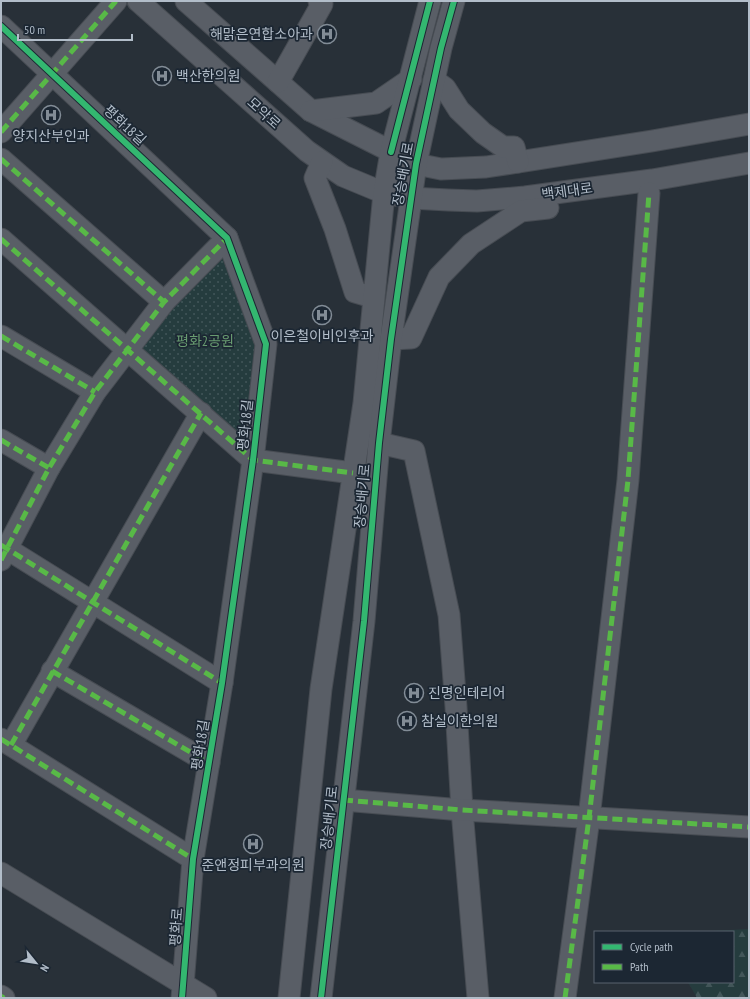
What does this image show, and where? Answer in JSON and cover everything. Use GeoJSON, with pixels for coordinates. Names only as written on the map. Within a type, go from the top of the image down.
{"type":"FeatureCollection","features":[{"type":"Feature","properties":{"kind":"street"},"geometry":{"type":"LineString","coordinates":[[1,132],[116,1]]}},
{"type":"Feature","properties":{"kind":"street","name":"모악로"},"geometry":{"type":"LineString","coordinates":[[138,1],[322,162],[343,176],[384,193]]}},
{"type":"Feature","properties":{"kind":"street"},"geometry":{"type":"LineString","coordinates":[[186,1],[311,112],[416,164],[441,169],[486,167],[749,124]]}},
{"type":"Feature","properties":{"kind":"street"},"geometry":{"type":"LineString","coordinates":[[278,82],[322,4],[319,1]]}},
{"type":"Feature","properties":{"kind":"street","name":"장승배기로"},"geometry":{"type":"LineString","coordinates":[[289,998],[321,689],[352,473],[364,402],[372,298],[384,193],[391,152],[430,1]]}},
{"type":"Feature","properties":{"kind":"street","name":"장승배기로"},"geometry":{"type":"LineString","coordinates":[[321,998],[364,621],[378,443],[391,339],[416,164],[434,80],[454,1]]}},
{"type":"Feature","properties":{"kind":"street","name":"평화18길"},"geometry":{"type":"LineString","coordinates":[[1,26],[227,238],[266,344],[253,460],[222,683],[192,858]]}},
{"type":"Feature","properties":{"kind":"street"},"geometry":{"type":"LineString","coordinates":[[311,112],[376,102],[411,79]]}},
{"type":"Feature","properties":{"kind":"street"},"geometry":{"type":"LineString","coordinates":[[434,80],[445,88],[459,110],[483,133],[503,147],[514,147],[518,162]]}},
{"type":"Feature","properties":{"kind":"street"},"geometry":{"type":"LineString","coordinates":[[1,159],[164,302]]}},
{"type":"Feature","properties":{"kind":"street"},"geometry":{"type":"LineString","coordinates":[[322,162],[315,178],[335,229],[355,292],[372,298]]}},
{"type":"Feature","properties":{"kind":"street","name":"백제대로"},"geometry":{"type":"LineString","coordinates":[[384,193],[411,198],[477,201],[525,197],[698,172],[749,163]]}},
{"type":"Feature","properties":{"kind":"street"},"geometry":{"type":"LineString","coordinates":[[391,339],[411,338],[440,277],[471,244],[521,212],[695,185],[698,172]]}},
{"type":"Feature","properties":{"kind":"street"},"geometry":{"type":"LineString","coordinates":[[565,998],[589,818],[628,480],[649,193]]}},
{"type":"Feature","properties":{"kind":"street","name":"평화18길"},"geometry":{"type":"LineString","coordinates":[[1,238],[253,460]]}},
{"type":"Feature","properties":{"kind":"street"},"geometry":{"type":"LineString","coordinates":[[222,683],[92,602],[3,551],[49,468],[95,392],[164,302],[227,238]]}},
{"type":"Feature","properties":{"kind":"street"},"geometry":{"type":"LineString","coordinates":[[1,336],[95,392]]}},
{"type":"Feature","properties":{"kind":"street"},"geometry":{"type":"LineString","coordinates":[[192,858],[6,742],[52,671],[201,413]]}},
{"type":"Feature","properties":{"kind":"street"},"geometry":{"type":"LineString","coordinates":[[1,440],[49,468]]}},
{"type":"Feature","properties":{"kind":"street"},"geometry":{"type":"LineString","coordinates":[[378,443],[414,451],[449,616],[462,810],[478,998]]}},
{"type":"Feature","properties":{"kind":"street"},"geometry":{"type":"LineString","coordinates":[[253,460],[352,473]]}},
{"type":"Feature","properties":{"kind":"street","name":"평화18길"},"geometry":{"type":"LineString","coordinates":[[52,671],[209,763]]}},
{"type":"Feature","properties":{"kind":"street"},"geometry":{"type":"LineString","coordinates":[[343,800],[462,810],[749,827]]}},
{"type":"Feature","properties":{"kind":"street","name":"평화로"},"geometry":{"type":"LineString","coordinates":[[183,992],[192,858]]}},
{"type":"Feature","properties":{"kind":"street"},"geometry":{"type":"LineString","coordinates":[[1,873],[183,992],[206,998]]}},
{"type":"Feature","properties":{"kind":"green space","name":"평화2공원"},"geometry":{"type":"Polygon","coordinates":[[[227,238],[266,344],[253,460],[128,349],[227,238]]]}},
{"type":"Feature","properties":{"kind":"green space"},"geometry":{"type":"Polygon","coordinates":[[[749,929],[749,998],[697,998],[689,983],[734,983],[734,931],[712,931],[749,929]]]}},
{"type":"Feature","properties":{"kind":"marked path"},"geometry":{"type":"LineString","coordinates":[[1,132],[116,1]]}},
{"type":"Feature","properties":{"kind":"marked path"},"geometry":{"type":"LineString","coordinates":[[1,159],[164,302]]}},
{"type":"Feature","properties":{"kind":"marked path"},"geometry":{"type":"LineString","coordinates":[[565,998],[589,818],[628,480],[649,193]]}},
{"type":"Feature","properties":{"kind":"marked path"},"geometry":{"type":"LineString","coordinates":[[1,560],[49,468],[95,392],[164,302],[227,238]]}},
{"type":"Feature","properties":{"kind":"marked path"},"geometry":{"type":"LineString","coordinates":[[1,239],[253,460],[353,473]]}},
{"type":"Feature","properties":{"kind":"marked path"},"geometry":{"type":"LineString","coordinates":[[1,336],[95,392]]}},
{"type":"Feature","properties":{"kind":"marked path"},"geometry":{"type":"LineString","coordinates":[[11,745],[201,413]]}},
{"type":"Feature","properties":{"kind":"marked path"},"geometry":{"type":"LineString","coordinates":[[1,440],[49,468]]}},
{"type":"Feature","properties":{"kind":"marked path"},"geometry":{"type":"LineString","coordinates":[[1,545],[222,683]]}},
{"type":"Feature","properties":{"kind":"marked path"},"geometry":{"type":"LineString","coordinates":[[52,671],[209,763]]}},
{"type":"Feature","properties":{"kind":"marked path"},"geometry":{"type":"LineString","coordinates":[[1,739],[193,859]]}},
{"type":"Feature","properties":{"kind":"marked path"},"geometry":{"type":"LineString","coordinates":[[343,800],[462,810],[749,827]]}},
{"type":"Feature","properties":{"kind":"cycle path"},"geometry":{"type":"LineString","coordinates":[[391,152],[430,1]]}},
{"type":"Feature","properties":{"kind":"cycle path"},"geometry":{"type":"LineString","coordinates":[[321,998],[364,621],[379,443],[391,339],[416,164],[441,48],[454,1]]}},
{"type":"Feature","properties":{"kind":"cycle path"},"geometry":{"type":"LineString","coordinates":[[1,26],[227,238],[266,344],[253,460],[222,683],[193,859],[182,998]]}},
{"type":"Feature","properties":{"kind":"place","name":"해맑은연합소아과"},"geometry":{"type":"Point","coordinates":[327,34]}},
{"type":"Feature","properties":{"kind":"place","name":"백산한의원"},"geometry":{"type":"Point","coordinates":[162,76]}},
{"type":"Feature","properties":{"kind":"place","name":"양지산부인과"},"geometry":{"type":"Point","coordinates":[51,115]}},
{"type":"Feature","properties":{"kind":"place","name":"이은철이비인후과"},"geometry":{"type":"Point","coordinates":[322,315]}},
{"type":"Feature","properties":{"kind":"place","name":"진명인테리어"},"geometry":{"type":"Point","coordinates":[414,693]}},
{"type":"Feature","properties":{"kind":"place","name":"참실이한의원"},"geometry":{"type":"Point","coordinates":[407,721]}},
{"type":"Feature","properties":{"kind":"place","name":"준앤정피부과의원"},"geometry":{"type":"Point","coordinates":[253,844]}}]}
